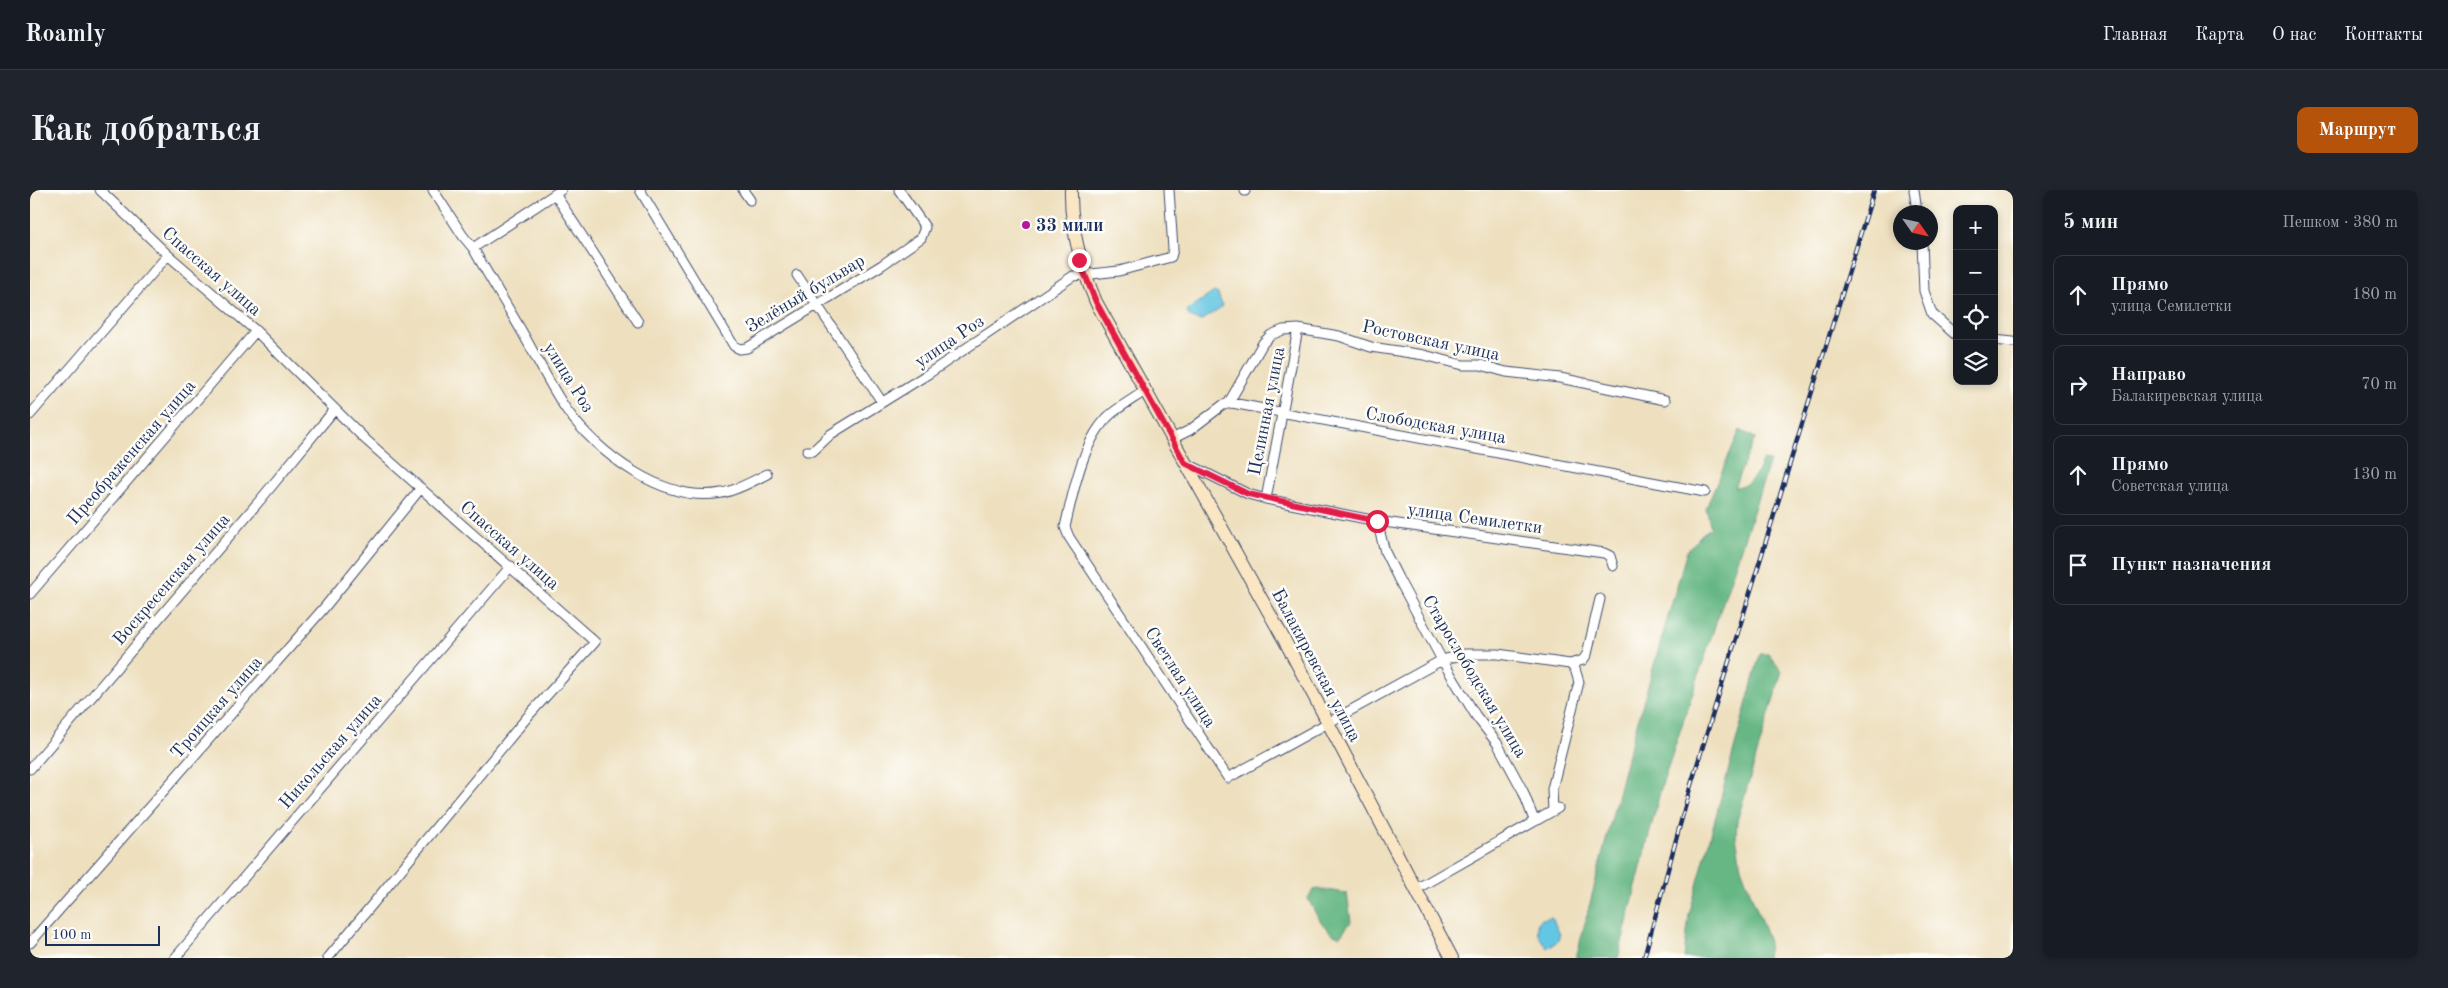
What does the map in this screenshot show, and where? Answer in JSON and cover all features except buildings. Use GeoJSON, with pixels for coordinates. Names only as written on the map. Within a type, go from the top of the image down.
{"type":"FeatureCollection","features":[{"type":"Feature","properties":{"kind":"street","name":"Спасская улица"},"geometry":{"type":"LineString","coordinates":[[100,190],[168,255],[256,331],[366,440],[596,642],[529,715],[328,958]]}},
{"type":"Feature","properties":{"kind":"street","name":"улица Роз"},"geometry":{"type":"LineString","coordinates":[[433,190],[473,248],[566,408],[599,446],[649,479],[671,490],[692,494],[722,493],[745,486],[767,474]]}},
{"type":"Feature","properties":{"kind":"street","name":"Зелёный бульвар"},"geometry":{"type":"LineString","coordinates":[[640,190],[734,346],[740,349],[747,348],[882,265],[921,238],[925,227],[899,190]]}},
{"type":"Feature","properties":{"kind":"street"},"geometry":{"type":"LineString","coordinates":[[743,190],[750,200]]}},
{"type":"Feature","properties":{"kind":"street","name":"Балакиревская улица"},"geometry":{"type":"LineString","coordinates":[[1071,190],[1071,208],[1079,260],[1096,302],[1329,722],[1452,958]]}},
{"type":"Feature","properties":{"kind":"street","name":"улица Роз"},"geometry":{"type":"LineString","coordinates":[[807,452],[813,451],[831,434],[928,374],[1073,276],[1119,271],[1171,257],[1173,249],[1169,190]]}},
{"type":"Feature","properties":{"kind":"street"},"geometry":{"type":"LineString","coordinates":[[1914,190],[1916,205]]}},
{"type":"Feature","properties":{"kind":"street"},"geometry":{"type":"LineString","coordinates":[[473,248],[558,192],[638,322]]}},
{"type":"Feature","properties":{"kind":"street"},"geometry":{"type":"LineString","coordinates":[[1922,250],[1924,291],[1932,314],[1953,333]]}},
{"type":"Feature","properties":{"kind":"street"},"geometry":{"type":"LineString","coordinates":[[30,416],[168,255]]}},
{"type":"Feature","properties":{"kind":"street"},"geometry":{"type":"LineString","coordinates":[[797,275],[882,402]]}},
{"type":"Feature","properties":{"kind":"street","name":"Ростовская улица"},"geometry":{"type":"LineString","coordinates":[[1228,404],[1264,343],[1272,335],[1283,330],[1298,329],[1339,336],[1371,347],[1424,355],[1464,365],[1481,364],[1506,372],[1560,378],[1665,400]]}},
{"type":"Feature","properties":{"kind":"street","name":"Целинная улица"},"geometry":{"type":"LineString","coordinates":[[1266,499],[1298,329]]}},
{"type":"Feature","properties":{"kind":"street","name":"Преображенская улица"},"geometry":{"type":"LineString","coordinates":[[30,594],[256,331]]}},
{"type":"Feature","properties":{"kind":"street"},"geometry":{"type":"LineString","coordinates":[[1998,340],[2013,342]]}},
{"type":"Feature","properties":{"kind":"street","name":"Светлая улица"},"geometry":{"type":"LineString","coordinates":[[1146,390],[1110,415],[1094,437],[1082,464],[1065,527],[1069,537],[1228,778],[1442,660],[1465,654],[1498,654],[1570,664]]}},
{"type":"Feature","properties":{"kind":"street"},"geometry":{"type":"LineString","coordinates":[[1172,439],[1190,430],[1216,409],[1228,404]]}},
{"type":"Feature","properties":{"kind":"street","name":"Слободская улица"},"geometry":{"type":"LineString","coordinates":[[1228,404],[1248,404],[1282,413],[1704,492]]}},
{"type":"Feature","properties":{"kind":"street","name":"Воскресенская улица"},"geometry":{"type":"LineString","coordinates":[[30,769],[262,499],[335,409]]}},
{"type":"Feature","properties":{"kind":"street","name":"улица Семилетки"},"geometry":{"type":"LineString","coordinates":[[1185,463],[1248,494],[1266,499],[1377,521],[1604,553],[1610,556],[1613,566]]}},
{"type":"Feature","properties":{"kind":"street","name":"Троицкая улица"},"geometry":{"type":"LineString","coordinates":[[30,943],[324,608],[421,488]]}},
{"type":"Feature","properties":{"kind":"street","name":"Старослободская улица"},"geometry":{"type":"LineString","coordinates":[[1377,521],[1386,552],[1442,660],[1476,716],[1498,744],[1523,790],[1534,820]]}},
{"type":"Feature","properties":{"kind":"street","name":"Никольская улица"},"geometry":{"type":"LineString","coordinates":[[175,958],[511,566]]}},
{"type":"Feature","properties":{"kind":"street"},"geometry":{"type":"LineString","coordinates":[[1570,664],[1583,660],[1587,654],[1600,599]]}},
{"type":"Feature","properties":{"kind":"street"},"geometry":{"type":"LineString","coordinates":[[1416,889],[1528,827],[1534,820],[1555,810],[1552,789],[1579,682],[1576,668],[1570,664]]}},
{"type":"Feature","properties":{"kind":"green space"},"geometry":{"type":"Polygon","coordinates":[[[1740,430],[1755,438],[1734,487],[1749,482],[1763,460],[1770,461],[1661,788],[1618,958],[1576,958],[1627,758],[1687,551],[1702,534],[1711,528],[1706,508],[1740,430]]]}},
{"type":"Feature","properties":{"kind":"green space"},"geometry":{"type":"Polygon","coordinates":[[[1760,654],[1768,654],[1782,671],[1737,821],[1736,836],[1741,867],[1769,942],[1767,958],[1684,958],[1689,915],[1760,654]]]}},
{"type":"Feature","properties":{"kind":"green space"},"geometry":{"type":"Polygon","coordinates":[[[1314,890],[1347,893],[1351,922],[1340,936],[1335,935],[1325,927],[1310,903],[1308,898],[1314,890]]]}},
{"type":"Feature","properties":{"kind":"water"},"geometry":{"type":"Polygon","coordinates":[[[1214,292],[1218,294],[1222,305],[1220,309],[1201,321],[1190,317],[1187,313],[1189,309],[1214,292]]]}},
{"type":"Feature","properties":{"kind":"water"},"geometry":{"type":"Polygon","coordinates":[[[1551,917],[1560,933],[1558,941],[1547,948],[1537,931],[1537,924],[1539,920],[1551,917]]]}},
{"type":"Feature","properties":{"kind":"railway"},"geometry":{"type":"LineString","coordinates":[[1644,958],[1690,788],[1874,190]]}},
{"type":"Feature","properties":{"kind":"place","name":"33 мили"},"geometry":{"type":"Point","coordinates":[1026,225]}},
{"type":"Feature","properties":{"kind":"route"},"geometry":{"type":"LineString","coordinates":[[1079,260],[1096,302],[1185,463],[1248,494],[1377,521]]}}]}
